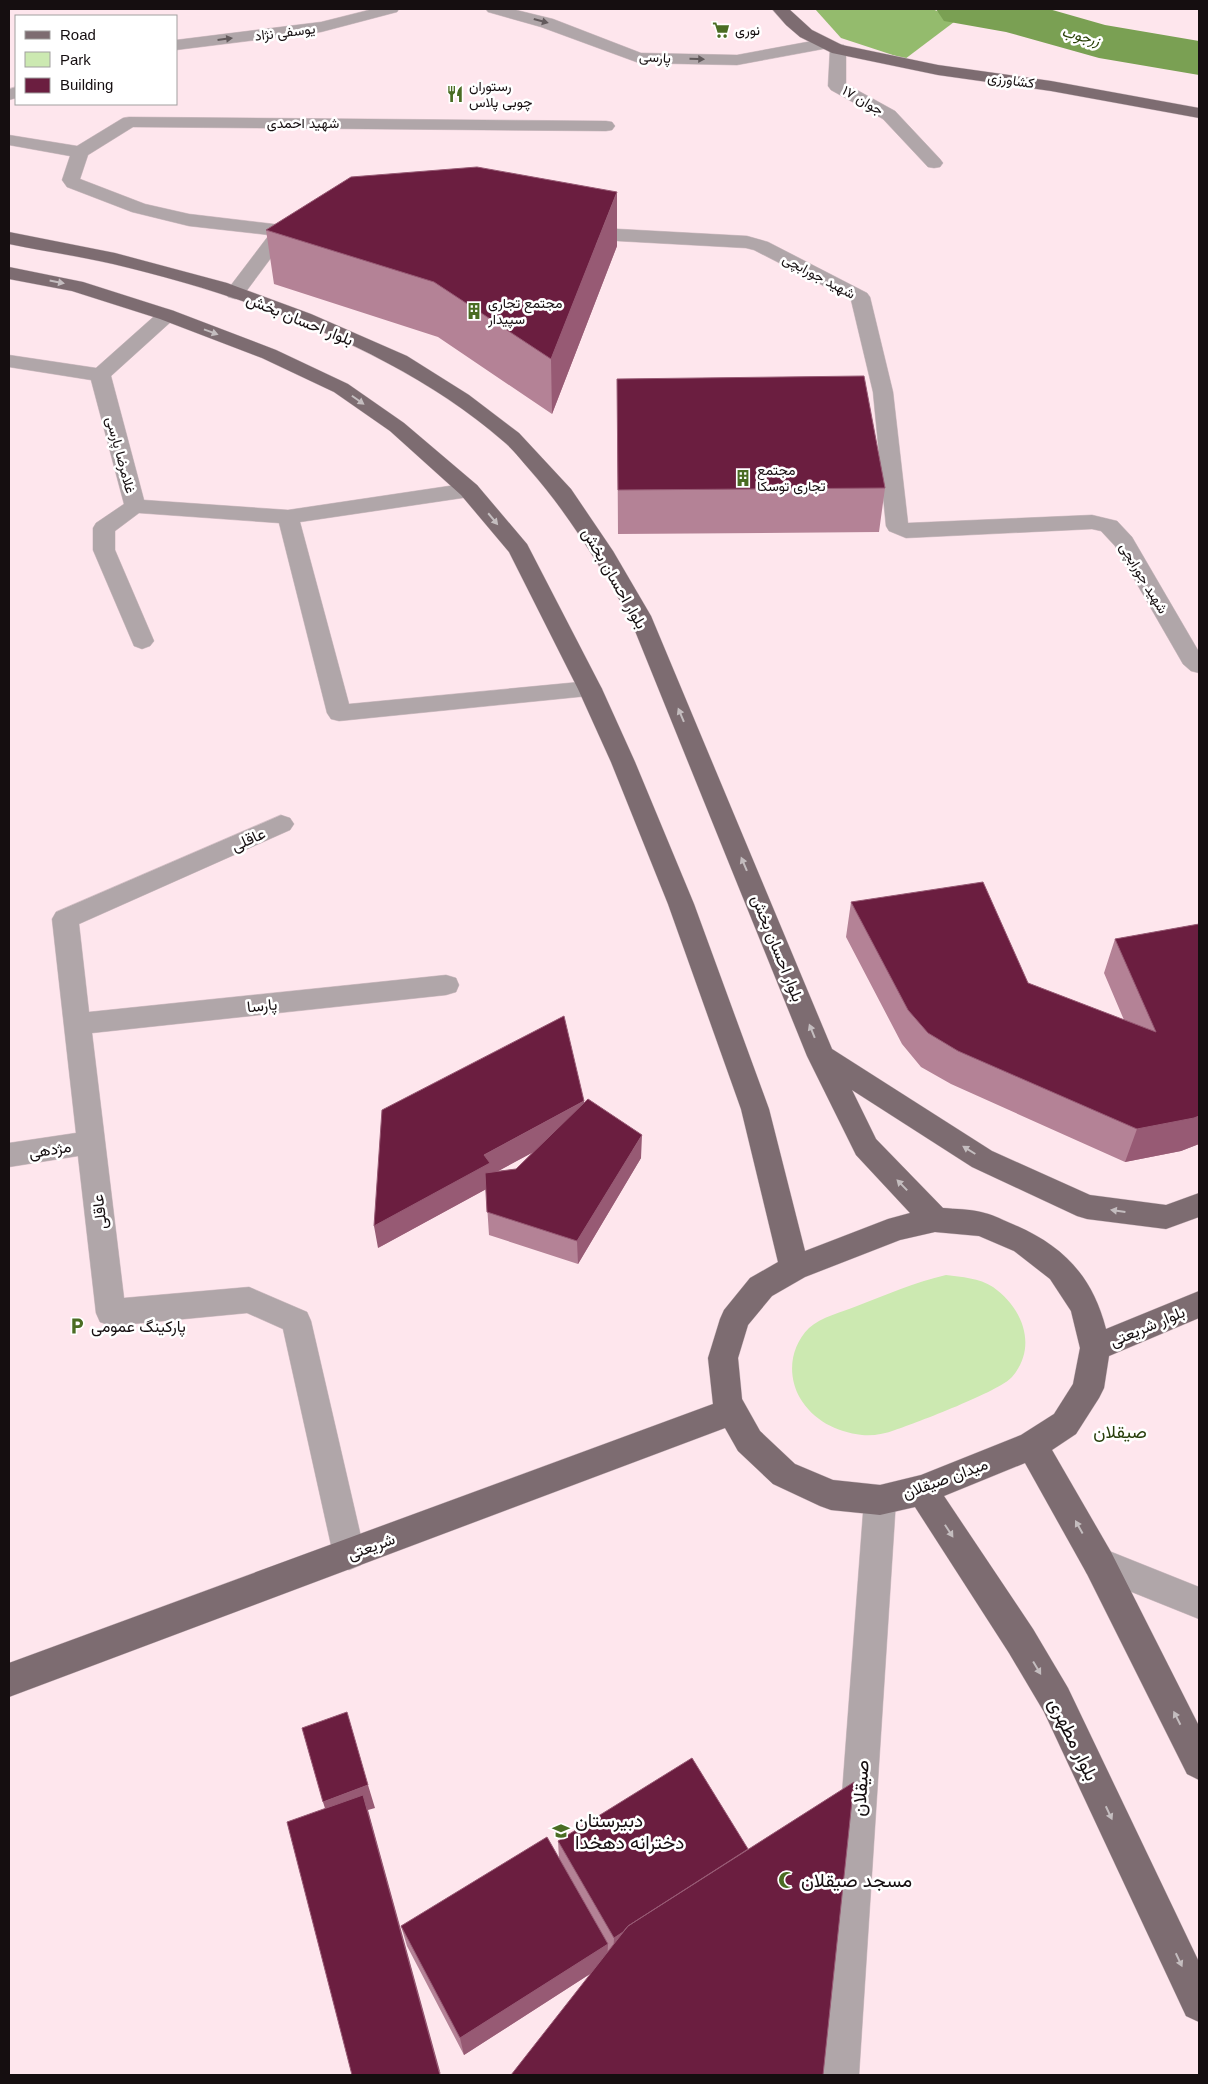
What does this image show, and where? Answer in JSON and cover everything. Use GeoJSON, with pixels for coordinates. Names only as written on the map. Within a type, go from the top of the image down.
{"type":"FeatureCollection","features":[{"type":"Feature","properties":{"kind":"main road"},"geometry":{"type":"LineString","coordinates":[[780,9],[789,20],[831,46]]}},
{"type":"Feature","properties":{"kind":"main road","name":"کشاورزی"},"geometry":{"type":"LineString","coordinates":[[831,46],[938,70],[1051,86],[1199,113]]}},
{"type":"Feature","properties":{"kind":"main road","name":"بلوار احسان بخش"},"geometry":{"type":"LineString","coordinates":[[9,238],[115,259],[235,293],[304,318],[400,360],[462,399],[512,437],[563,494],[602,551],[640,616],[821,1056],[866,1148],[935,1220]]}},
{"type":"Feature","properties":{"kind":"main road"},"geometry":{"type":"LineString","coordinates":[[9,273],[76,286],[167,315],[269,354],[340,388],[397,427],[469,490],[519,549],[590,689],[623,762],[681,904],[756,1109],[794,1268]]}},
{"type":"Feature","properties":{"kind":"main road"},"geometry":{"type":"LineString","coordinates":[[821,1056],[982,1159],[1087,1206],[1166,1217],[1199,1205]]}},
{"type":"Feature","properties":{"kind":"main road","name":"میدان صیقلان"},"geometry":{"type":"LineString","coordinates":[[935,1220],[982,1224],[1024,1242],[1060,1270],[1085,1307],[1095,1348],[1088,1388],[1065,1424],[1032,1445],[922,1490],[880,1500],[830,1495],[784,1474],[749,1441],[728,1401],[723,1358],[735,1319],[761,1287],[794,1268],[898,1228],[935,1220]]}},
{"type":"Feature","properties":{"kind":"main road","name":"بلوار شریعتی"},"geometry":{"type":"LineString","coordinates":[[1095,1348],[1199,1304]]}},
{"type":"Feature","properties":{"kind":"main road","name":"شریعتی"},"geometry":{"type":"LineString","coordinates":[[9,1680],[733,1411]]}},
{"type":"Feature","properties":{"kind":"main road"},"geometry":{"type":"LineString","coordinates":[[1032,1445],[1099,1563],[1199,1762]]}},
{"type":"Feature","properties":{"kind":"main road","name":"بلوار مطهری"},"geometry":{"type":"LineString","coordinates":[[922,1490],[1021,1641],[1056,1700],[1199,2003]]}},
{"type":"Feature","properties":{"kind":"street","name":"یوسفی نژاد"},"geometry":{"type":"LineString","coordinates":[[178,45],[321,27],[392,9]]}},
{"type":"Feature","properties":{"kind":"street","name":"پارسی"},"geometry":{"type":"LineString","coordinates":[[494,9],[547,22],[639,58],[736,60],[831,46]]}},
{"type":"Feature","properties":{"kind":"street","name":"جوان ۱۷"},"geometry":{"type":"LineString","coordinates":[[831,46],[838,86],[889,115],[934,163]]}},
{"type":"Feature","properties":{"kind":"street","name":"شهید احمدی"},"geometry":{"type":"LineString","coordinates":[[80,152],[129,122],[606,126]]}},
{"type":"Feature","properties":{"kind":"street"},"geometry":{"type":"LineString","coordinates":[[9,140],[80,152],[71,180],[73,183],[139,208],[189,220],[282,231],[320,223]]}},
{"type":"Feature","properties":{"kind":"street","name":"شهید جورابچی"},"geometry":{"type":"LineString","coordinates":[[560,226],[618,235],[747,242],[761,246],[853,292],[860,297],[883,392],[897,526],[906,531],[1092,522],[1110,526],[1124,542],[1191,658],[1199,665]]}},
{"type":"Feature","properties":{"kind":"street"},"geometry":{"type":"LineString","coordinates":[[235,293],[282,231]]}},
{"type":"Feature","properties":{"kind":"street"},"geometry":{"type":"LineString","coordinates":[[9,361],[100,375],[167,315]]}},
{"type":"Feature","properties":{"kind":"street","name":"غلامرضا پارسی"},"geometry":{"type":"LineString","coordinates":[[100,375],[135,506],[288,517],[469,490]]}},
{"type":"Feature","properties":{"kind":"street"},"geometry":{"type":"LineString","coordinates":[[135,506],[104,528],[104,550],[142,641]]}},
{"type":"Feature","properties":{"kind":"street"},"geometry":{"type":"LineString","coordinates":[[288,517],[339,713],[590,689]]}},
{"type":"Feature","properties":{"kind":"street","name":"عاقلی"},"geometry":{"type":"LineString","coordinates":[[281,824],[65,919],[111,1313],[249,1300],[296,1321],[349,1554]]}},
{"type":"Feature","properties":{"kind":"street","name":"پارسا"},"geometry":{"type":"LineString","coordinates":[[78,1024],[446,985]]}},
{"type":"Feature","properties":{"kind":"street","name":"مژدهی"},"geometry":{"type":"LineString","coordinates":[[9,1155],[91,1142]]}},
{"type":"Feature","properties":{"kind":"street","name":"صیقلان"},"geometry":{"type":"LineString","coordinates":[[840,2075],[880,1500]]}},
{"type":"Feature","properties":{"kind":"street"},"geometry":{"type":"LineString","coordinates":[[1099,1563],[1199,1603]]}},
{"type":"Feature","properties":{"kind":"green space"},"geometry":{"type":"Polygon","coordinates":[[[815,9],[932,9],[958,19],[905,59],[841,38],[815,9]]]}},
{"type":"Feature","properties":{"kind":"green space"},"geometry":{"type":"Polygon","coordinates":[[[946,1275],[970,1278],[988,1284],[1012,1306],[1024,1329],[1025,1341],[1020,1365],[1012,1377],[992,1390],[957,1406],[906,1426],[879,1434],[862,1435],[843,1431],[818,1419],[800,1398],[793,1380],[792,1371],[794,1352],[809,1328],[832,1315],[912,1285],[946,1275]]]}},
{"type":"Feature","properties":{"kind":"building"},"geometry":{"type":"Polygon","coordinates":[[[477,167],[617,192],[551,359],[434,282],[266,230],[351,177],[477,167]]]}},
{"type":"Feature","properties":{"kind":"building"},"geometry":{"type":"Polygon","coordinates":[[[864,376],[885,488],[618,490],[617,379],[864,376]]]}},
{"type":"Feature","properties":{"kind":"building"},"geometry":{"type":"Polygon","coordinates":[[[983,882],[1028,983],[1156,1032],[1115,939],[1199,924],[1199,1116],[1137,1129],[958,1051],[928,1033],[908,1010],[851,902],[983,882]]]}},
{"type":"Feature","properties":{"kind":"building"},"geometry":{"type":"Polygon","coordinates":[[[564,1016],[584,1101],[484,1155],[490,1163],[374,1226],[382,1110],[564,1016]]]}},
{"type":"Feature","properties":{"kind":"building"},"geometry":{"type":"Polygon","coordinates":[[[588,1099],[642,1135],[577,1241],[487,1212],[485,1173],[516,1169],[588,1099]]]}},
{"type":"Feature","properties":{"kind":"building"},"geometry":{"type":"Polygon","coordinates":[[[347,1712],[368,1785],[323,1802],[302,1728],[347,1712]]]}},
{"type":"Feature","properties":{"kind":"building"},"geometry":{"type":"Polygon","coordinates":[[[692,1758],[748,1849],[628,1926],[614,1938],[558,1841],[692,1758]]]}},
{"type":"Feature","properties":{"kind":"building","name":"مسجد صیقلان"},"geometry":{"type":"Polygon","coordinates":[[[854,1782],[823,2075],[511,2075],[628,1926],[854,1782]]]}},
{"type":"Feature","properties":{"kind":"building"},"geometry":{"type":"Polygon","coordinates":[[[363,1795],[440,2075],[352,2075],[287,1822],[363,1795]]]}},
{"type":"Feature","properties":{"kind":"building"},"geometry":{"type":"Polygon","coordinates":[[[547,1837],[608,1944],[460,2038],[401,1926],[547,1837]]]}},
{"type":"Feature","properties":{"kind":"waterway","name":"زرجوب"},"geometry":{"type":"LineString","coordinates":[[964,9],[1012,16],[1099,41],[1199,58]]}},
{"type":"Feature","properties":{"kind":"place","name":"نوری"},"geometry":{"type":"Point","coordinates":[721,30]}},
{"type":"Feature","properties":{"kind":"place","name":"رستوران چوبی پلاس"},"geometry":{"type":"Point","coordinates":[455,94]}},
{"type":"Feature","properties":{"kind":"place","name":"مجتمع تجاری سپیدار"},"geometry":{"type":"Point","coordinates":[474,311]}},
{"type":"Feature","properties":{"kind":"place","name":"مجتمع تجاری توسکا"},"geometry":{"type":"Point","coordinates":[743,478]}},
{"type":"Feature","properties":{"kind":"place","name":"پارکینگ عمومی"},"geometry":{"type":"Point","coordinates":[77,1326]}},
{"type":"Feature","properties":{"kind":"place","name":"دبیرستان دخترانه دهخدا"},"geometry":{"type":"Point","coordinates":[561,1831]}},
{"type":"Feature","properties":{"kind":"place","name":"مسجد صیقلان"},"geometry":{"type":"Point","coordinates":[787,1880]}},
{"type":"Feature","properties":{"kind":"district","name":"صیقلان"},"geometry":{"type":"Point","coordinates":[1120,1432]}}]}
